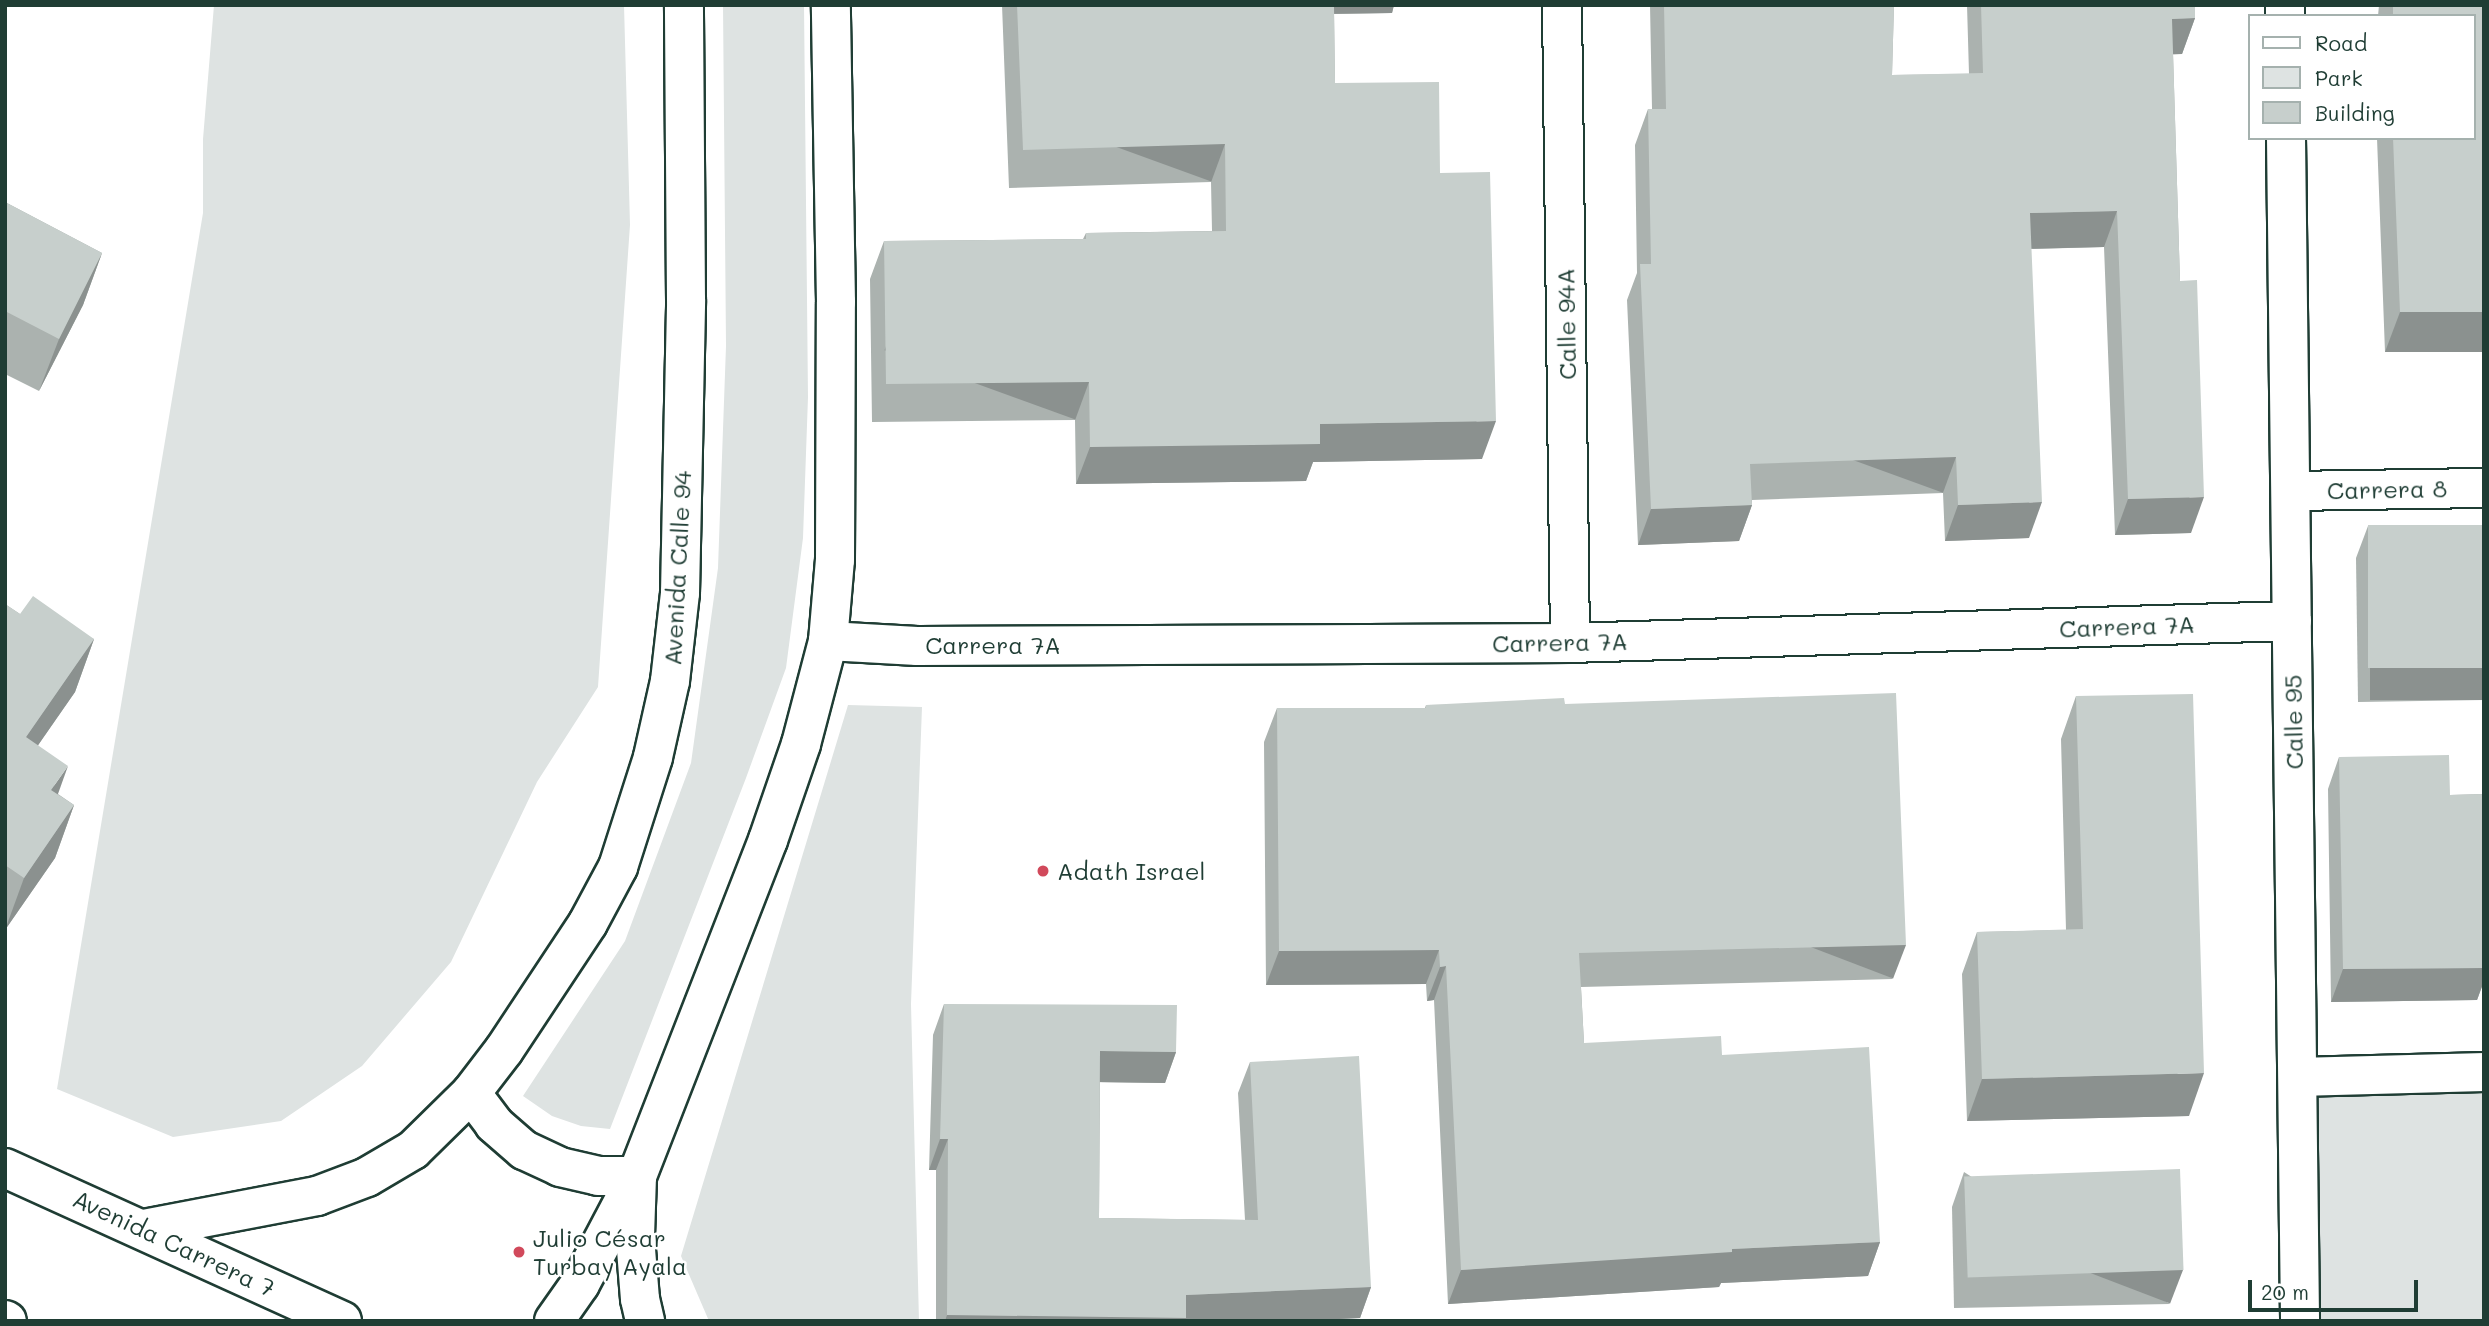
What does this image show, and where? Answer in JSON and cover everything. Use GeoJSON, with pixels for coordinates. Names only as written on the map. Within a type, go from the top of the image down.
{"type":"FeatureCollection","features":[{"type":"Feature","properties":{"kind":"street","name":"Avenida Calle 94"},"geometry":{"type":"LineString","coordinates":[[144,1229],[317,1196],[367,1177],[413,1150],[471,1093],[505,1051],[554,976],[618,867],[653,757],[670,681],[680,593],[686,300],[684,5]]}},
{"type":"Feature","properties":{"kind":"street"},"geometry":{"type":"LineString","coordinates":[[554,1321],[580,1284],[637,1176],[768,840],[801,744],[828,641],[835,560],[836,302],[831,5]]}},
{"type":"Feature","properties":{"kind":"street","name":"Calle 94A"},"geometry":{"type":"LineString","coordinates":[[1562,5],[1570,643]]}},
{"type":"Feature","properties":{"kind":"street","name":"Calle 95"},"geometry":{"type":"LineString","coordinates":[[2287,140],[2300,1314]]}},
{"type":"Feature","properties":{"kind":"street","name":"Carrera 8"},"geometry":{"type":"LineString","coordinates":[[2291,491],[2484,488]]}},
{"type":"Feature","properties":{"kind":"street","name":"Carrera 7A"},"geometry":{"type":"LineString","coordinates":[[828,641],[917,646],[1570,643],[2292,621]]}},
{"type":"Feature","properties":{"kind":"street"},"geometry":{"type":"LineString","coordinates":[[2298,1077],[2484,1072]]}},
{"type":"Feature","properties":{"kind":"street"},"geometry":{"type":"LineString","coordinates":[[471,1093],[494,1124],[524,1150],[573,1170],[598,1176],[637,1176]]}},
{"type":"Feature","properties":{"kind":"street","name":"Avenida Carrera 7"},"geometry":{"type":"LineString","coordinates":[[5,1168],[342,1321]]}},
{"type":"Feature","properties":{"kind":"street"},"geometry":{"type":"LineString","coordinates":[[637,1176],[635,1237],[640,1299],[645,1321]]}},
{"type":"Feature","properties":{"kind":"green space"},"geometry":{"type":"Polygon","coordinates":[[[214,5],[624,5],[630,225],[598,687],[537,782],[451,962],[362,1066],[281,1121],[173,1137],[57,1089],[203,213],[203,139],[214,5]]]}},
{"type":"Feature","properties":{"kind":"green space"},"geometry":{"type":"Polygon","coordinates":[[[723,5],[804,5],[808,397],[803,538],[786,668],[746,778],[610,1129],[581,1126],[552,1116],[523,1096],[625,941],[691,763],[718,568],[726,346],[723,5]]]}},
{"type":"Feature","properties":{"kind":"green space"},"geometry":{"type":"Polygon","coordinates":[[[848,705],[922,707],[911,1004],[919,1321],[709,1321],[681,1256],[848,705]]]}},
{"type":"Feature","properties":{"kind":"green space"},"geometry":{"type":"Polygon","coordinates":[[[2298,1072],[2484,1072],[2484,1321],[2298,1321],[2298,1072]]]}},
{"type":"Feature","properties":{"kind":"building"},"geometry":{"type":"Polygon","coordinates":[[[1017,5],[1334,5],[1335,83],[1439,82],[1440,173],[1490,172],[1496,421],[1320,424],[1320,444],[1090,447],[1089,382],[886,384],[884,241],[1086,239],[1086,233],[1226,231],[1225,144],[1023,150],[1017,5]]]}},
{"type":"Feature","properties":{"kind":"building"},"geometry":{"type":"Polygon","coordinates":[[[1664,5],[1894,5],[1892,75],[1983,73],[1981,5],[2195,5],[2195,18],[2172,19],[2180,281],[2197,280],[2204,497],[2128,499],[2117,211],[2030,213],[2042,502],[1958,505],[1956,457],[1750,464],[1752,505],[1651,509],[1640,264],[1651,264],[1648,109],[1666,109],[1664,5]]]}},
{"type":"Feature","properties":{"kind":"building"},"geometry":{"type":"Polygon","coordinates":[[[2393,5],[2484,5],[2484,312],[2400,312],[2393,140],[2475,140],[2475,14],[2393,14],[2393,5]]]}},
{"type":"Feature","properties":{"kind":"building"},"geometry":{"type":"Polygon","coordinates":[[[5,202],[102,253],[59,339],[5,311],[5,202]]]}},
{"type":"Feature","properties":{"kind":"building"},"geometry":{"type":"Polygon","coordinates":[[[2368,525],[2484,525],[2484,668],[2368,668],[2368,525]]]}},
{"type":"Feature","properties":{"kind":"building"},"geometry":{"type":"Polygon","coordinates":[[[33,596],[94,639],[26,737],[68,766],[51,790],[74,805],[24,878],[5,865],[5,604],[20,614],[33,596]]]}},
{"type":"Feature","properties":{"kind":"building"},"geometry":{"type":"Polygon","coordinates":[[[1896,693],[1906,945],[1579,953],[1584,1043],[1721,1036],[1722,1055],[1869,1047],[1880,1242],[1732,1249],[1732,1252],[1461,1270],[1446,966],[1440,967],[1439,950],[1279,951],[1277,708],[1426,708],[1426,705],[1564,698],[1565,704],[1896,693]]]}},
{"type":"Feature","properties":{"kind":"building"},"geometry":{"type":"Polygon","coordinates":[[[2193,694],[2204,1073],[1982,1079],[1977,932],[2083,929],[2076,696],[2193,694]]]}},
{"type":"Feature","properties":{"kind":"building"},"geometry":{"type":"Polygon","coordinates":[[[2449,755],[2450,795],[2484,794],[2484,968],[2343,969],[2339,757],[2449,755]]]}},
{"type":"Feature","properties":{"kind":"building"},"geometry":{"type":"Polygon","coordinates":[[[944,1004],[1177,1005],[1176,1052],[1100,1051],[1099,1218],[1258,1220],[1250,1062],[1359,1056],[1371,1287],[1186,1295],[1186,1318],[947,1315],[948,1139],[940,1139],[944,1004]]]}},
{"type":"Feature","properties":{"kind":"building"},"geometry":{"type":"Polygon","coordinates":[[[2180,1169],[2184,1270],[1968,1277],[1964,1177],[2180,1169]]]}},
{"type":"Feature","properties":{"kind":"place","name":"Adath Israel"},"geometry":{"type":"Point","coordinates":[1043,871]}},
{"type":"Feature","properties":{"kind":"place","name":"Julio César Turbay Ayala"},"geometry":{"type":"Point","coordinates":[519,1252]}}]}
